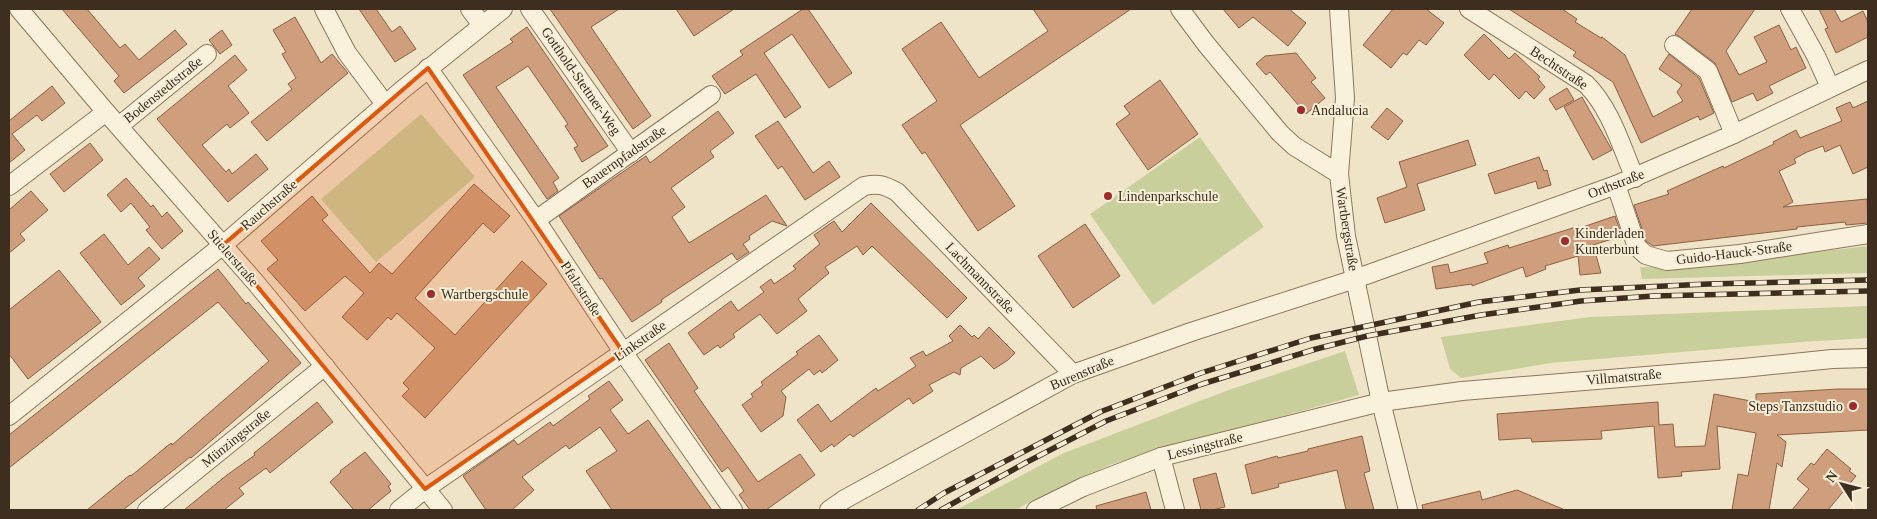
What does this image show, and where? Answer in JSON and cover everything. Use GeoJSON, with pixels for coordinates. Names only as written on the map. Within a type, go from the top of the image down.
{"type":"FeatureCollection","features":[{"type":"Feature","properties":{"kind":"street"},"geometry":{"type":"LineString","coordinates":[[324,9],[347,53],[385,104]]}},
{"type":"Feature","properties":{"kind":"street"},"geometry":{"type":"LineString","coordinates":[[470,9],[482,25]]}},
{"type":"Feature","properties":{"kind":"street","name":"Rauchstraße"},"geometry":{"type":"LineString","coordinates":[[9,416],[223,245],[385,104],[503,9]]}},
{"type":"Feature","properties":{"kind":"street","name":"Gotthold-Stettner-Weg"},"geometry":{"type":"LineString","coordinates":[[530,9],[631,153]]}},
{"type":"Feature","properties":{"kind":"street","name":"Wartbergstraße"},"geometry":{"type":"LineString","coordinates":[[1180,9],[1206,44],[1280,133],[1294,146],[1339,174],[1346,236],[1381,402],[1408,510]]}},
{"type":"Feature","properties":{"kind":"street"},"geometry":{"type":"LineString","coordinates":[[1339,9],[1345,98],[1339,174]]}},
{"type":"Feature","properties":{"kind":"street","name":"Bechtstraße"},"geometry":{"type":"LineString","coordinates":[[1469,9],[1586,84],[1597,94],[1606,110],[1635,178]]}},
{"type":"Feature","properties":{"kind":"street"},"geometry":{"type":"LineString","coordinates":[[1790,9],[1816,56],[1830,87]]}},
{"type":"Feature","properties":{"kind":"street","name":"Stielerstraße"},"geometry":{"type":"LineString","coordinates":[[24,10],[106,112],[223,245],[443,510]]}},
{"type":"Feature","properties":{"kind":"street"},"geometry":{"type":"LineString","coordinates":[[1674,45],[1708,70],[1734,134]]}},
{"type":"Feature","properties":{"kind":"street","name":"Bodenstedtstraße"},"geometry":{"type":"LineString","coordinates":[[119,126],[207,54]]}},
{"type":"Feature","properties":{"kind":"street","name":"Pfalzstraße"},"geometry":{"type":"LineString","coordinates":[[428,68],[536,220],[623,352],[733,510]]}},
{"type":"Feature","properties":{"kind":"street","name":"Orthstraße"},"geometry":{"type":"LineString","coordinates":[[1355,279],[1616,186],[1734,134],[1868,70]]}},
{"type":"Feature","properties":{"kind":"street","name":"Bauernpfadstraße"},"geometry":{"type":"LineString","coordinates":[[536,220],[711,95]]}},
{"type":"Feature","properties":{"kind":"street"},"geometry":{"type":"LineString","coordinates":[[9,186],[106,112]]}},
{"type":"Feature","properties":{"kind":"street","name":"Linkstraße"},"geometry":{"type":"LineString","coordinates":[[398,510],[425,489],[864,186],[876,184],[885,186]]}},
{"type":"Feature","properties":{"kind":"street","name":"Lachmannstraße"},"geometry":{"type":"LineString","coordinates":[[885,186],[897,192],[1073,374]]}},
{"type":"Feature","properties":{"kind":"street","name":"Guido-Hauck-Straße"},"geometry":{"type":"LineString","coordinates":[[1616,186],[1637,247],[1646,255],[1667,261],[1740,254],[1868,234]]}},
{"type":"Feature","properties":{"kind":"street","name":"Burenstraße"},"geometry":{"type":"LineString","coordinates":[[829,510],[1073,374],[1191,332],[1355,279]]}},
{"type":"Feature","properties":{"kind":"street","name":"Villmatstraße"},"geometry":{"type":"LineString","coordinates":[[1381,402],[1462,391],[1832,359],[1868,358]]}},
{"type":"Feature","properties":{"kind":"street","name":"Münzingstraße"},"geometry":{"type":"LineString","coordinates":[[147,510],[325,366]]}},
{"type":"Feature","properties":{"kind":"street","name":"Lessingstraße"},"geometry":{"type":"LineString","coordinates":[[1036,510],[1084,487],[1161,457],[1381,402]]}},
{"type":"Feature","properties":{"kind":"street"},"geometry":{"type":"LineString","coordinates":[[1161,457],[1175,510]]}},
{"type":"Feature","properties":{"kind":"highlighted area"},"geometry":{"type":"Polygon","coordinates":[[[428,68],[623,352],[425,489],[223,245],[428,68]]]}},
{"type":"Feature","properties":{"kind":"green space"},"geometry":{"type":"Polygon","coordinates":[[[421,114],[475,177],[376,262],[321,199],[421,114]]]}},
{"type":"Feature","properties":{"kind":"green space"},"geometry":{"type":"Polygon","coordinates":[[[1200,137],[1264,227],[1153,305],[1090,214],[1200,137]]]}},
{"type":"Feature","properties":{"kind":"green space"},"geometry":{"type":"Polygon","coordinates":[[[1868,246],[1868,273],[1642,279],[1640,267],[1687,267],[1868,246]]]}},
{"type":"Feature","properties":{"kind":"green space"},"geometry":{"type":"Polygon","coordinates":[[[1868,306],[1868,338],[1551,363],[1461,378],[1450,369],[1441,337],[1590,317],[1868,306]]]}},
{"type":"Feature","properties":{"kind":"green space"},"geometry":{"type":"Polygon","coordinates":[[[1345,351],[1359,395],[1112,464],[1031,501],[1016,510],[956,510],[1064,453],[1226,391],[1345,351]]]}},
{"type":"Feature","properties":{"kind":"building"},"geometry":{"type":"Polygon","coordinates":[[[62,9],[87,9],[120,48],[125,44],[139,60],[175,30],[187,44],[124,93],[114,81],[119,76],[62,9]]]}},
{"type":"Feature","properties":{"kind":"building"},"geometry":{"type":"Polygon","coordinates":[[[359,9],[376,9],[392,32],[400,26],[416,49],[395,62],[359,9]]]}},
{"type":"Feature","properties":{"kind":"building"},"geometry":{"type":"Polygon","coordinates":[[[550,9],[619,9],[591,27],[651,116],[633,129],[550,9]]]}},
{"type":"Feature","properties":{"kind":"building"},"geometry":{"type":"Polygon","coordinates":[[[676,9],[734,9],[694,36],[676,9]]]}},
{"type":"Feature","properties":{"kind":"building"},"geometry":{"type":"Polygon","coordinates":[[[803,9],[808,9],[852,73],[829,88],[792,34],[764,53],[801,107],[785,118],[756,74],[725,94],[712,76],[743,55],[740,51],[803,9]]]}},
{"type":"Feature","properties":{"kind":"building"},"geometry":{"type":"Polygon","coordinates":[[[1033,9],[1131,9],[960,125],[1015,206],[978,231],[925,152],[922,154],[902,125],[937,101],[902,49],[941,22],[979,78],[1048,31],[1033,9]]]}},
{"type":"Feature","properties":{"kind":"building"},"geometry":{"type":"Polygon","coordinates":[[[1223,9],[1289,9],[1306,23],[1288,46],[1253,17],[1239,28],[1223,9]]]}},
{"type":"Feature","properties":{"kind":"building"},"geometry":{"type":"Polygon","coordinates":[[[1393,9],[1426,9],[1444,23],[1426,45],[1419,40],[1407,55],[1403,53],[1391,68],[1363,45],[1393,9]]]}},
{"type":"Feature","properties":{"kind":"building"},"geometry":{"type":"Polygon","coordinates":[[[1509,9],[1562,9],[1577,19],[1575,22],[1602,37],[1625,55],[1653,117],[1683,101],[1677,92],[1682,85],[1659,69],[1669,54],[1699,78],[1714,113],[1700,120],[1698,116],[1641,143],[1613,82],[1573,56],[1576,52],[1509,9]]]}},
{"type":"Feature","properties":{"kind":"building"},"geometry":{"type":"Polygon","coordinates":[[[1692,9],[1755,9],[1726,51],[1739,75],[1767,62],[1754,37],[1779,25],[1791,50],[1796,47],[1806,68],[1769,86],[1773,93],[1757,101],[1753,93],[1732,102],[1715,63],[1675,34],[1692,9]]]}},
{"type":"Feature","properties":{"kind":"building"},"geometry":{"type":"Polygon","coordinates":[[[1819,9],[1834,9],[1841,22],[1863,11],[1868,22],[1868,37],[1836,53],[1825,29],[1828,28],[1819,9]]]}},
{"type":"Feature","properties":{"kind":"building"},"geometry":{"type":"Polygon","coordinates":[[[295,17],[321,63],[332,54],[348,73],[267,141],[251,122],[292,89],[288,84],[296,78],[282,54],[286,52],[273,30],[295,17]]]}},
{"type":"Feature","properties":{"kind":"building"},"geometry":{"type":"Polygon","coordinates":[[[527,27],[608,146],[582,162],[574,148],[578,146],[565,126],[568,124],[528,66],[496,87],[559,178],[553,182],[558,191],[547,199],[463,75],[513,42],[510,39],[527,27]]]}},
{"type":"Feature","properties":{"kind":"building"},"geometry":{"type":"Polygon","coordinates":[[[222,30],[232,45],[220,54],[209,40],[222,30]]]}},
{"type":"Feature","properties":{"kind":"building"},"geometry":{"type":"Polygon","coordinates":[[[1484,34],[1509,59],[1515,53],[1540,77],[1538,79],[1545,87],[1534,99],[1526,91],[1519,99],[1494,74],[1489,80],[1464,55],[1484,34]]]}},
{"type":"Feature","properties":{"kind":"building"},"geometry":{"type":"Polygon","coordinates":[[[1296,53],[1316,78],[1311,82],[1325,98],[1306,114],[1270,72],[1266,75],[1256,64],[1265,56],[1296,53]]]}},
{"type":"Feature","properties":{"kind":"building"},"geometry":{"type":"Polygon","coordinates":[[[235,55],[247,70],[228,86],[249,113],[230,128],[227,124],[202,145],[226,172],[229,169],[232,174],[256,154],[268,169],[228,202],[157,119],[235,55]]]}},
{"type":"Feature","properties":{"kind":"building"},"geometry":{"type":"Polygon","coordinates":[[[1160,80],[1198,134],[1148,170],[1116,124],[1130,114],[1124,106],[1160,80]]]}},
{"type":"Feature","properties":{"kind":"building"},"geometry":{"type":"Polygon","coordinates":[[[52,86],[65,103],[42,121],[37,115],[12,134],[25,150],[9,163],[9,121],[52,86]]]}},
{"type":"Feature","properties":{"kind":"building"},"geometry":{"type":"Polygon","coordinates":[[[1567,88],[1574,100],[1556,110],[1549,99],[1567,88]]]}},
{"type":"Feature","properties":{"kind":"building"},"geometry":{"type":"Polygon","coordinates":[[[1582,97],[1612,150],[1593,160],[1564,107],[1582,97]]]}},
{"type":"Feature","properties":{"kind":"building"},"geometry":{"type":"Polygon","coordinates":[[[1868,101],[1868,167],[1853,174],[1840,145],[1825,152],[1823,146],[1807,152],[1794,159],[1796,163],[1779,171],[1793,202],[1783,207],[1867,199],[1868,223],[1846,225],[1845,222],[1797,227],[1797,229],[1653,246],[1646,241],[1634,205],[1669,194],[1667,191],[1723,166],[1724,168],[1774,144],[1773,142],[1796,130],[1800,138],[1842,121],[1836,108],[1850,102],[1853,108],[1868,101]]]}},
{"type":"Feature","properties":{"kind":"building"},"geometry":{"type":"Polygon","coordinates":[[[1387,108],[1403,121],[1388,140],[1371,127],[1387,108]]]}},
{"type":"Feature","properties":{"kind":"building"},"geometry":{"type":"Polygon","coordinates":[[[718,111],[734,133],[710,151],[714,157],[671,188],[685,207],[672,217],[689,243],[766,195],[787,226],[772,221],[749,236],[750,239],[743,244],[749,252],[737,260],[732,253],[661,300],[662,302],[632,322],[602,278],[600,279],[559,216],[646,156],[650,163],[718,111]]]}},
{"type":"Feature","properties":{"kind":"building"},"geometry":{"type":"Polygon","coordinates":[[[778,121],[813,173],[829,161],[840,177],[805,200],[782,166],[778,169],[755,136],[778,121]]]}},
{"type":"Feature","properties":{"kind":"building"},"geometry":{"type":"Polygon","coordinates":[[[1468,140],[1476,165],[1417,184],[1425,210],[1385,223],[1377,198],[1407,187],[1399,162],[1468,140]]]}},
{"type":"Feature","properties":{"kind":"building"},"geometry":{"type":"Polygon","coordinates":[[[90,143],[103,160],[64,192],[50,174],[90,143]]]}},
{"type":"Feature","properties":{"kind":"building"},"geometry":{"type":"Polygon","coordinates":[[[1539,157],[1544,171],[1547,170],[1551,185],[1538,189],[1536,181],[1495,194],[1488,174],[1539,157]]]}},
{"type":"Feature","properties":{"kind":"building"},"geometry":{"type":"Polygon","coordinates":[[[126,178],[151,207],[153,205],[162,217],[167,212],[183,231],[162,249],[146,230],[150,227],[131,203],[121,212],[107,195],[126,178]]]}},
{"type":"Feature","properties":{"kind":"building"},"geometry":{"type":"Polygon","coordinates":[[[474,184],[510,216],[494,233],[483,223],[415,298],[455,335],[522,261],[547,284],[425,418],[402,396],[409,389],[403,383],[435,348],[397,313],[391,320],[388,317],[367,340],[342,317],[364,293],[345,276],[305,311],[267,269],[278,260],[261,241],[312,196],[328,215],[322,220],[370,273],[379,263],[392,274],[474,184]]]}},
{"type":"Feature","properties":{"kind":"building"},"geometry":{"type":"Polygon","coordinates":[[[31,191],[48,210],[20,234],[25,240],[9,253],[9,210],[31,191]]]}},
{"type":"Feature","properties":{"kind":"building"},"geometry":{"type":"Polygon","coordinates":[[[871,203],[967,298],[947,318],[872,246],[863,255],[857,246],[825,267],[829,273],[798,299],[807,311],[777,334],[760,314],[733,334],[735,337],[720,348],[718,345],[704,355],[688,333],[731,301],[738,311],[764,292],[760,287],[771,279],[774,284],[796,269],[793,266],[820,244],[814,235],[834,221],[842,232],[871,203]]]}},
{"type":"Feature","properties":{"kind":"building"},"geometry":{"type":"Polygon","coordinates":[[[1615,216],[1622,236],[1593,245],[1601,273],[1580,275],[1578,256],[1545,266],[1546,269],[1526,277],[1523,267],[1472,286],[1472,284],[1436,289],[1432,267],[1448,264],[1450,273],[1488,263],[1484,253],[1508,245],[1509,248],[1579,226],[1580,228],[1615,216]]]}},
{"type":"Feature","properties":{"kind":"building"},"geometry":{"type":"Polygon","coordinates":[[[1085,224],[1120,276],[1073,308],[1038,256],[1085,224]]]}},
{"type":"Feature","properties":{"kind":"building"},"geometry":{"type":"Polygon","coordinates":[[[104,234],[128,265],[149,247],[160,259],[138,278],[145,286],[121,305],[80,253],[104,234]]]}},
{"type":"Feature","properties":{"kind":"building"},"geometry":{"type":"Polygon","coordinates":[[[218,269],[246,304],[248,302],[301,363],[191,458],[123,510],[87,510],[171,443],[172,445],[269,361],[218,302],[9,468],[9,435],[218,269]]]}},
{"type":"Feature","properties":{"kind":"building"},"geometry":{"type":"Polygon","coordinates":[[[59,270],[101,322],[28,379],[9,354],[9,310],[59,270]]]}},
{"type":"Feature","properties":{"kind":"building"},"geometry":{"type":"Polygon","coordinates":[[[960,325],[972,337],[974,335],[978,339],[989,327],[1015,353],[994,369],[981,356],[961,368],[960,375],[954,372],[929,385],[933,391],[913,404],[909,398],[853,437],[850,434],[834,447],[832,444],[821,452],[797,420],[818,404],[831,422],[876,388],[878,391],[916,366],[910,358],[923,351],[926,356],[953,341],[949,336],[960,325]]]}},
{"type":"Feature","properties":{"kind":"building"},"geometry":{"type":"Polygon","coordinates":[[[819,335],[838,360],[822,373],[820,370],[814,375],[809,369],[781,391],[786,397],[783,416],[761,432],[742,405],[753,397],[751,394],[763,385],[761,382],[798,354],[796,352],[819,335]]]}},
{"type":"Feature","properties":{"kind":"building"},"geometry":{"type":"Polygon","coordinates":[[[669,343],[698,388],[694,391],[758,482],[800,454],[815,475],[766,510],[750,510],[739,495],[744,491],[728,467],[722,472],[645,360],[669,343]]]}},
{"type":"Feature","properties":{"kind":"building"},"geometry":{"type":"Polygon","coordinates":[[[609,381],[623,400],[610,410],[628,434],[648,420],[712,510],[612,510],[586,471],[617,451],[600,427],[569,449],[566,445],[522,477],[534,490],[512,510],[486,510],[463,476],[514,440],[518,445],[550,422],[553,426],[590,399],[588,396],[609,381]]]}},
{"type":"Feature","properties":{"kind":"building"},"geometry":{"type":"Polygon","coordinates":[[[1868,389],[1868,430],[1777,435],[1786,442],[1782,467],[1777,463],[1769,510],[1732,510],[1738,474],[1748,476],[1756,433],[1717,426],[1720,469],[1681,472],[1682,476],[1658,478],[1654,426],[1601,431],[1602,439],[1532,442],[1531,438],[1499,440],[1497,414],[1658,402],[1659,425],[1673,424],[1675,447],[1705,446],[1714,394],[1756,402],[1756,394],[1868,389]]]}},
{"type":"Feature","properties":{"kind":"building"},"geometry":{"type":"Polygon","coordinates":[[[317,402],[333,422],[270,473],[266,468],[239,488],[244,494],[224,510],[184,510],[255,455],[254,453],[317,402]]]}},
{"type":"Feature","properties":{"kind":"building"},"geometry":{"type":"Polygon","coordinates":[[[1362,436],[1370,471],[1364,473],[1374,510],[1346,510],[1337,470],[1278,484],[1279,487],[1252,494],[1245,465],[1277,456],[1278,458],[1308,451],[1308,449],[1362,436]]]}},
{"type":"Feature","properties":{"kind":"building"},"geometry":{"type":"Polygon","coordinates":[[[1827,449],[1851,469],[1849,471],[1856,476],[1828,510],[1792,510],[1809,489],[1797,479],[1811,463],[1814,465],[1827,449]]]}},
{"type":"Feature","properties":{"kind":"building"},"geometry":{"type":"Polygon","coordinates":[[[365,452],[391,484],[388,486],[391,491],[368,510],[354,510],[330,482],[340,471],[365,452]]]}},
{"type":"Feature","properties":{"kind":"building"},"geometry":{"type":"Polygon","coordinates":[[[1216,473],[1225,507],[1201,510],[1193,479],[1216,473]]]}},
{"type":"Feature","properties":{"kind":"building"},"geometry":{"type":"Polygon","coordinates":[[[1517,490],[1565,510],[1423,510],[1422,505],[1480,491],[1482,500],[1517,490]]]}},
{"type":"Feature","properties":{"kind":"building"},"geometry":{"type":"Polygon","coordinates":[[[1146,492],[1151,510],[1097,510],[1096,506],[1146,492]]]}},
{"type":"Feature","properties":{"kind":"railway"},"geometry":{"type":"LineString","coordinates":[[918,510],[944,493],[1100,412],[1201,373],[1311,338],[1479,302],[1580,290],[1708,284],[1868,280]]}},
{"type":"Feature","properties":{"kind":"railway"},"geometry":{"type":"LineString","coordinates":[[941,510],[1106,421],[1202,384],[1316,349],[1367,336],[1481,315],[1581,301],[1654,296],[1868,291]]}},
{"type":"Feature","properties":{"kind":"place","name":"Andalucia"},"geometry":{"type":"Point","coordinates":[1301,110]}},
{"type":"Feature","properties":{"kind":"place","name":"Lindenparkschule"},"geometry":{"type":"Point","coordinates":[1108,196]}},
{"type":"Feature","properties":{"kind":"place","name":"Kinderladen Kunterbunt"},"geometry":{"type":"Point","coordinates":[1565,241]}},
{"type":"Feature","properties":{"kind":"place","name":"Wartbergschule"},"geometry":{"type":"Point","coordinates":[431,294]}},
{"type":"Feature","properties":{"kind":"place","name":"Steps Tanzstudio"},"geometry":{"type":"Point","coordinates":[1853,406]}}]}
